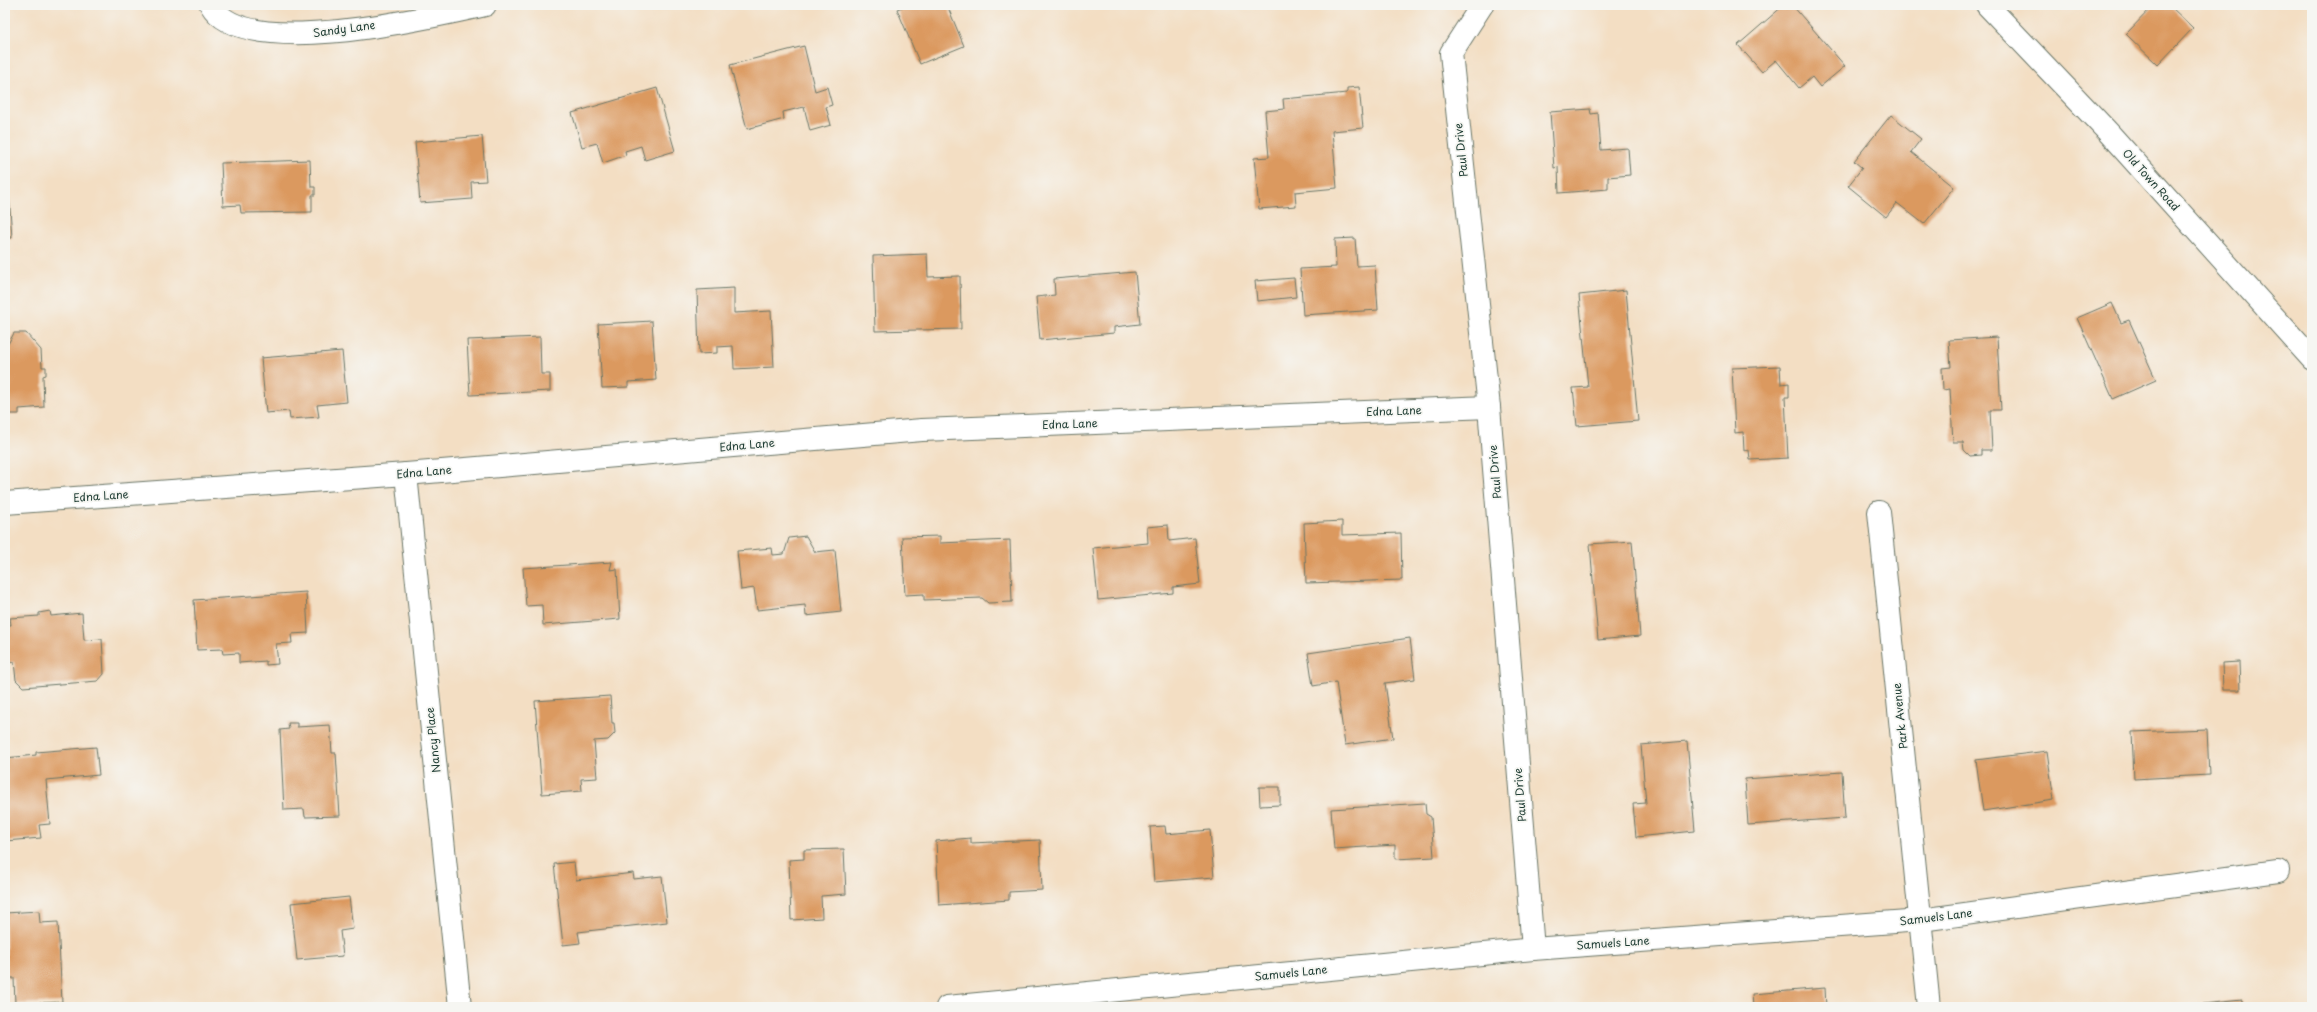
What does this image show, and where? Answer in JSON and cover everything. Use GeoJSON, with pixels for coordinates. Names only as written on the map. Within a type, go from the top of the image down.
{"type":"FeatureCollection","features":[{"type":"Feature","properties":{"kind":"street","name":"Sandy Lane"},"geometry":{"type":"LineString","coordinates":[[211,5],[235,26],[265,33],[311,34],[430,17],[485,5]]}},
{"type":"Feature","properties":{"kind":"street","name":"Paul Drive"},"geometry":{"type":"LineString","coordinates":[[1482,5],[1451,53],[1489,407],[1533,950]]}},
{"type":"Feature","properties":{"kind":"street","name":"Old Town Road"},"geometry":{"type":"LineString","coordinates":[[1987,5],[2108,132],[2312,359]]}},
{"type":"Feature","properties":{"kind":"street","name":"Edna Lane"},"geometry":{"type":"LineString","coordinates":[[5,503],[406,474],[922,430],[1489,407]]}},
{"type":"Feature","properties":{"kind":"street","name":"Nancy Place"},"geometry":{"type":"LineString","coordinates":[[406,474],[460,1007]]}},
{"type":"Feature","properties":{"kind":"street","name":"Park Avenue"},"geometry":{"type":"LineString","coordinates":[[1879,512],[1929,1007]]}},
{"type":"Feature","properties":{"kind":"street","name":"Samuels Lane"},"geometry":{"type":"LineString","coordinates":[[947,1007],[1533,950],[1921,920],[2278,871]]}},
{"type":"Feature","properties":{"kind":"building"},"geometry":{"type":"Polygon","coordinates":[[[907,5],[947,5],[964,46],[920,64],[897,9],[907,5]]]}},
{"type":"Feature","properties":{"kind":"building"},"geometry":{"type":"Polygon","coordinates":[[[1784,5],[1792,5],[1845,66],[1820,87],[1812,77],[1799,88],[1776,60],[1762,72],[1738,45],[1784,5]]]}},
{"type":"Feature","properties":{"kind":"building"},"geometry":{"type":"Polygon","coordinates":[[[2154,5],[2169,5],[2193,28],[2158,65],[2126,34],[2154,5]]]}},
{"type":"Feature","properties":{"kind":"building"},"geometry":{"type":"Polygon","coordinates":[[[804,46],[815,91],[827,87],[832,105],[826,107],[831,125],[810,131],[804,107],[783,112],[784,119],[747,129],[730,65],[804,46]]]}},
{"type":"Feature","properties":{"kind":"building"},"geometry":{"type":"Polygon","coordinates":[[[1359,87],[1363,128],[1332,131],[1337,188],[1295,192],[1296,206],[1259,209],[1254,158],[1269,157],[1265,111],[1284,109],[1283,99],[1347,93],[1347,88],[1359,87]]]}},
{"type":"Feature","properties":{"kind":"building"},"geometry":{"type":"Polygon","coordinates":[[[657,88],[675,151],[645,160],[641,146],[625,151],[626,155],[603,163],[597,143],[582,147],[572,113],[657,88]]]}},
{"type":"Feature","properties":{"kind":"building"},"geometry":{"type":"Polygon","coordinates":[[[1590,109],[1591,114],[1598,113],[1601,150],[1628,148],[1630,175],[1608,177],[1608,189],[1559,193],[1558,167],[1554,168],[1550,112],[1590,109]]]}},
{"type":"Feature","properties":{"kind":"building"},"geometry":{"type":"Polygon","coordinates":[[[1891,115],[1921,139],[1911,152],[1954,187],[1924,224],[1897,203],[1886,217],[1848,186],[1862,168],[1854,161],[1891,115]]]}},
{"type":"Feature","properties":{"kind":"building"},"geometry":{"type":"Polygon","coordinates":[[[482,136],[486,181],[471,182],[472,199],[420,203],[415,142],[482,136]]]}},
{"type":"Feature","properties":{"kind":"building"},"geometry":{"type":"Polygon","coordinates":[[[310,160],[311,187],[315,187],[315,195],[312,195],[312,212],[241,213],[240,205],[223,206],[221,163],[310,160]]]}},
{"type":"Feature","properties":{"kind":"building"},"geometry":{"type":"Polygon","coordinates":[[[9,194],[12,238],[5,238],[5,195],[9,194]]]}},
{"type":"Feature","properties":{"kind":"building"},"geometry":{"type":"Polygon","coordinates":[[[1355,238],[1357,266],[1375,265],[1378,310],[1303,315],[1300,269],[1336,267],[1335,239],[1355,238]]]}},
{"type":"Feature","properties":{"kind":"building"},"geometry":{"type":"Polygon","coordinates":[[[927,254],[928,277],[960,276],[961,329],[875,331],[873,256],[927,254]]]}},
{"type":"Feature","properties":{"kind":"building"},"geometry":{"type":"Polygon","coordinates":[[[1135,272],[1140,324],[1114,327],[1114,333],[1040,340],[1036,297],[1055,295],[1054,279],[1135,272]]]}},
{"type":"Feature","properties":{"kind":"building"},"geometry":{"type":"Polygon","coordinates":[[[1294,278],[1296,297],[1257,301],[1255,281],[1294,278]]]}},
{"type":"Feature","properties":{"kind":"building"},"geometry":{"type":"Polygon","coordinates":[[[734,288],[734,313],[771,311],[774,367],[734,369],[733,346],[717,347],[717,353],[699,354],[697,290],[734,288]]]}},
{"type":"Feature","properties":{"kind":"building"},"geometry":{"type":"Polygon","coordinates":[[[1626,290],[1638,421],[1577,426],[1573,388],[1588,387],[1579,295],[1626,290]]]}},
{"type":"Feature","properties":{"kind":"building"},"geometry":{"type":"Polygon","coordinates":[[[2112,303],[2121,323],[2129,320],[2156,380],[2113,399],[2077,318],[2112,303]]]}},
{"type":"Feature","properties":{"kind":"building"},"geometry":{"type":"Polygon","coordinates":[[[652,321],[656,380],[628,382],[628,387],[602,388],[598,324],[652,321]]]}},
{"type":"Feature","properties":{"kind":"building"},"geometry":{"type":"Polygon","coordinates":[[[14,333],[26,333],[41,350],[42,367],[46,367],[46,375],[43,376],[44,407],[19,409],[19,414],[5,414],[5,344],[8,344],[14,333]]]}},
{"type":"Feature","properties":{"kind":"building"},"geometry":{"type":"Polygon","coordinates":[[[540,337],[541,374],[550,374],[550,391],[470,395],[467,340],[540,337]]]}},
{"type":"Feature","properties":{"kind":"building"},"geometry":{"type":"Polygon","coordinates":[[[1997,337],[2001,410],[1990,410],[1992,450],[1981,450],[1981,455],[1970,456],[1964,450],[1963,442],[1953,442],[1950,389],[1943,390],[1942,368],[1951,367],[1949,340],[1997,337]]]}},
{"type":"Feature","properties":{"kind":"building"},"geometry":{"type":"Polygon","coordinates":[[[342,351],[347,402],[317,405],[319,417],[290,419],[289,411],[266,413],[261,358],[342,351]]]}},
{"type":"Feature","properties":{"kind":"building"},"geometry":{"type":"Polygon","coordinates":[[[1780,366],[1781,384],[1789,383],[1789,397],[1785,397],[1788,458],[1750,460],[1749,450],[1744,451],[1743,432],[1735,433],[1732,368],[1780,366]]]}},
{"type":"Feature","properties":{"kind":"building"},"geometry":{"type":"Polygon","coordinates":[[[1342,521],[1342,535],[1401,533],[1402,580],[1306,583],[1304,523],[1342,521]]]}},
{"type":"Feature","properties":{"kind":"building"},"geometry":{"type":"Polygon","coordinates":[[[1168,525],[1169,541],[1195,538],[1200,584],[1173,587],[1173,593],[1098,600],[1093,548],[1148,543],[1147,527],[1168,525]]]}},
{"type":"Feature","properties":{"kind":"building"},"geometry":{"type":"Polygon","coordinates":[[[806,536],[815,552],[835,550],[841,612],[806,616],[805,605],[757,610],[754,588],[741,590],[737,551],[772,548],[773,555],[784,554],[789,538],[806,536]]]}},
{"type":"Feature","properties":{"kind":"building"},"geometry":{"type":"Polygon","coordinates":[[[940,536],[940,543],[1010,540],[1012,602],[988,603],[982,598],[924,600],[924,594],[905,595],[902,537],[940,536]]]}},
{"type":"Feature","properties":{"kind":"building"},"geometry":{"type":"Polygon","coordinates":[[[1632,541],[1640,636],[1598,640],[1590,544],[1632,541]]]}},
{"type":"Feature","properties":{"kind":"building"},"geometry":{"type":"Polygon","coordinates":[[[612,562],[610,570],[617,569],[620,619],[543,625],[542,605],[526,606],[523,568],[612,562]]]}},
{"type":"Feature","properties":{"kind":"building"},"geometry":{"type":"Polygon","coordinates":[[[306,592],[308,633],[291,634],[292,643],[276,644],[278,664],[266,665],[266,661],[239,663],[239,653],[223,654],[222,649],[197,650],[194,600],[306,592]]]}},
{"type":"Feature","properties":{"kind":"building"},"geometry":{"type":"Polygon","coordinates":[[[50,611],[51,616],[82,613],[84,640],[102,639],[104,674],[98,681],[23,687],[16,680],[14,662],[5,663],[5,625],[11,625],[10,618],[39,616],[39,613],[50,611]]]}},
{"type":"Feature","properties":{"kind":"building"},"geometry":{"type":"Polygon","coordinates":[[[1410,638],[1415,679],[1385,683],[1393,738],[1345,745],[1336,682],[1313,686],[1308,653],[1410,638]]]}},
{"type":"Feature","properties":{"kind":"building"},"geometry":{"type":"Polygon","coordinates":[[[2239,662],[2240,690],[2223,690],[2222,663],[2239,662]]]}},
{"type":"Feature","properties":{"kind":"building"},"geometry":{"type":"Polygon","coordinates":[[[610,696],[612,723],[614,723],[615,733],[608,740],[594,741],[597,778],[581,779],[582,791],[542,794],[535,701],[610,696]]]}},
{"type":"Feature","properties":{"kind":"building"},"geometry":{"type":"Polygon","coordinates":[[[288,723],[297,723],[297,727],[330,725],[332,753],[336,753],[340,816],[305,817],[304,809],[284,810],[280,730],[289,729],[288,723]]]}},
{"type":"Feature","properties":{"kind":"building"},"geometry":{"type":"Polygon","coordinates":[[[2207,729],[2209,775],[2134,779],[2132,732],[2207,729]]]}},
{"type":"Feature","properties":{"kind":"building"},"geometry":{"type":"Polygon","coordinates":[[[1687,741],[1695,831],[1636,837],[1633,804],[1646,803],[1641,745],[1687,741]]]}},
{"type":"Feature","properties":{"kind":"building"},"geometry":{"type":"Polygon","coordinates":[[[96,747],[99,775],[46,780],[50,824],[39,825],[41,838],[5,841],[5,758],[36,755],[36,752],[96,747]]]}},
{"type":"Feature","properties":{"kind":"building"},"geometry":{"type":"Polygon","coordinates":[[[2047,751],[2054,800],[1983,811],[1976,760],[2047,751]]]}},
{"type":"Feature","properties":{"kind":"building"},"geometry":{"type":"Polygon","coordinates":[[[1842,772],[1845,818],[1748,825],[1745,779],[1842,772]]]}},
{"type":"Feature","properties":{"kind":"building"},"geometry":{"type":"Polygon","coordinates":[[[1259,787],[1280,787],[1280,805],[1260,806],[1259,787]]]}},
{"type":"Feature","properties":{"kind":"building"},"geometry":{"type":"Polygon","coordinates":[[[1425,803],[1426,814],[1431,817],[1434,857],[1395,859],[1395,845],[1334,849],[1331,809],[1425,803]]]}},
{"type":"Feature","properties":{"kind":"building"},"geometry":{"type":"Polygon","coordinates":[[[1165,826],[1166,834],[1210,830],[1214,877],[1154,882],[1150,827],[1165,826]]]}},
{"type":"Feature","properties":{"kind":"building"},"geometry":{"type":"Polygon","coordinates":[[[971,838],[971,843],[1040,840],[1042,890],[1009,892],[1009,900],[939,905],[936,841],[971,838]]]}},
{"type":"Feature","properties":{"kind":"building"},"geometry":{"type":"Polygon","coordinates":[[[844,849],[846,894],[821,896],[822,918],[791,920],[789,860],[804,859],[804,850],[844,849]]]}},
{"type":"Feature","properties":{"kind":"building"},"geometry":{"type":"Polygon","coordinates":[[[574,862],[576,880],[633,873],[634,879],[662,876],[667,922],[578,932],[580,943],[563,945],[554,864],[574,862]]]}},
{"type":"Feature","properties":{"kind":"building"},"geometry":{"type":"Polygon","coordinates":[[[349,897],[353,929],[340,931],[343,956],[297,960],[291,903],[349,897]]]}},
{"type":"Feature","properties":{"kind":"building"},"geometry":{"type":"Polygon","coordinates":[[[39,911],[40,923],[58,922],[62,1002],[15,1004],[14,978],[7,978],[5,913],[39,911]]]}},
{"type":"Feature","properties":{"kind":"building"},"geometry":{"type":"Polygon","coordinates":[[[1825,988],[1826,1007],[1753,1007],[1752,994],[1825,988]]]}},
{"type":"Feature","properties":{"kind":"building"},"geometry":{"type":"Polygon","coordinates":[[[2242,1000],[2243,1007],[2183,1007],[2183,1006],[2242,1000]]]}}]}
